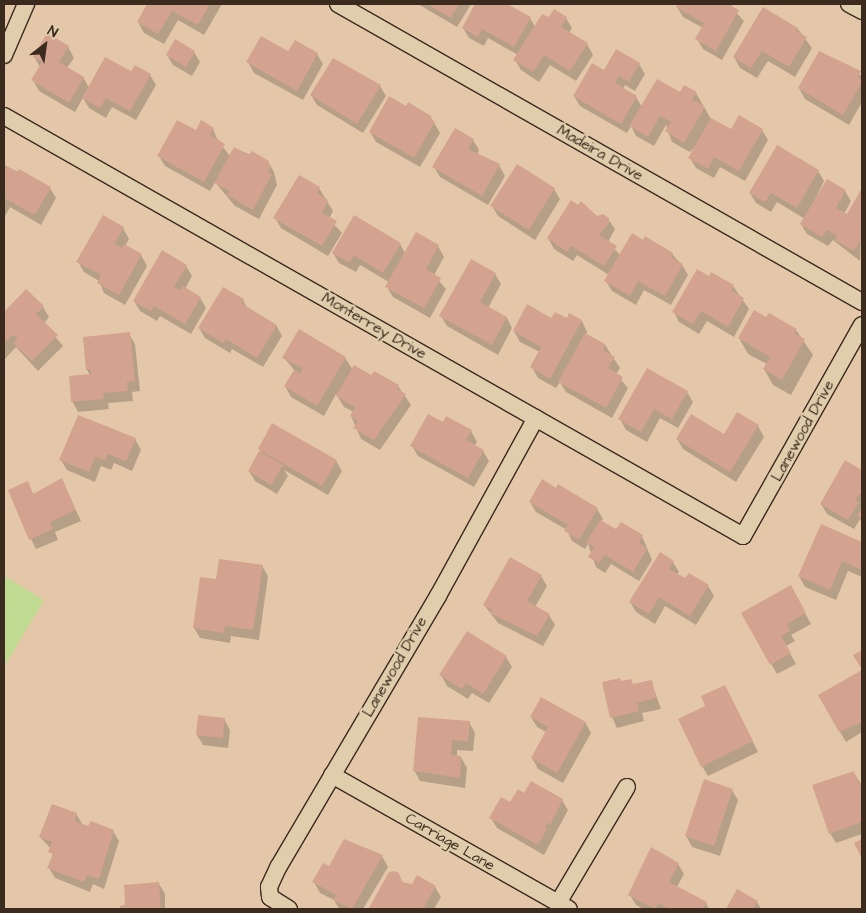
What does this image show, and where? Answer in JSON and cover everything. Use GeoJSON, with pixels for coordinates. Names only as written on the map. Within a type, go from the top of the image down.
{"type":"FeatureCollection","features":[{"type":"Feature","properties":{"kind":"street"},"geometry":{"type":"LineString","coordinates":[[4,55],[26,4]]}},
{"type":"Feature","properties":{"kind":"street","name":"Madeira Drive"},"geometry":{"type":"LineString","coordinates":[[338,4],[862,302]]}},
{"type":"Feature","properties":{"kind":"street"},"geometry":{"type":"LineString","coordinates":[[849,4],[862,11]]}},
{"type":"Feature","properties":{"kind":"street","name":"Monterrey Drive"},"geometry":{"type":"LineString","coordinates":[[4,116],[743,536]]}},
{"type":"Feature","properties":{"kind":"street","name":"Lanewood Drive"},"geometry":{"type":"LineString","coordinates":[[743,536],[862,325]]}},
{"type":"Feature","properties":{"kind":"street","name":"Lanewood Drive"},"geometry":{"type":"LineString","coordinates":[[289,909],[270,897],[269,887],[332,775],[438,596],[536,418]]}},
{"type":"Feature","properties":{"kind":"street","name":"Carriage Lane"},"geometry":{"type":"LineString","coordinates":[[332,775],[563,906]]}},
{"type":"Feature","properties":{"kind":"street"},"geometry":{"type":"LineString","coordinates":[[563,906],[627,787]]}},
{"type":"Feature","properties":{"kind":"green space"},"geometry":{"type":"Polygon","coordinates":[[[4,576],[44,600],[4,667],[4,576]]]}},
{"type":"Feature","properties":{"kind":"building"},"geometry":{"type":"Polygon","coordinates":[[[147,4],[210,4],[198,25],[172,11],[158,34],[137,22],[147,4]]]}},
{"type":"Feature","properties":{"kind":"building"},"geometry":{"type":"Polygon","coordinates":[[[427,4],[459,4],[451,18],[427,4]]]}},
{"type":"Feature","properties":{"kind":"building"},"geometry":{"type":"Polygon","coordinates":[[[475,4],[507,4],[531,17],[514,47],[482,29],[478,37],[462,28],[475,4]]]}},
{"type":"Feature","properties":{"kind":"building"},"geometry":{"type":"Polygon","coordinates":[[[678,4],[728,4],[739,10],[716,51],[695,39],[704,23],[676,7],[678,4]]]}},
{"type":"Feature","properties":{"kind":"building"},"geometry":{"type":"Polygon","coordinates":[[[763,7],[798,28],[796,31],[807,37],[789,67],[762,51],[751,68],[733,57],[763,7]]]}},
{"type":"Feature","properties":{"kind":"building"},"geometry":{"type":"Polygon","coordinates":[[[554,9],[567,17],[561,27],[588,43],[570,71],[544,55],[533,72],[513,60],[542,14],[549,17],[554,9]]]}},
{"type":"Feature","properties":{"kind":"building"},"geometry":{"type":"Polygon","coordinates":[[[47,33],[69,46],[59,62],[84,77],[69,103],[31,80],[42,62],[33,57],[47,33]]]}},
{"type":"Feature","properties":{"kind":"building"},"geometry":{"type":"Polygon","coordinates":[[[261,36],[288,51],[295,40],[318,53],[297,91],[246,62],[261,36]]]}},
{"type":"Feature","properties":{"kind":"building"},"geometry":{"type":"Polygon","coordinates":[[[175,39],[195,51],[186,67],[166,55],[175,39]]]}},
{"type":"Feature","properties":{"kind":"building"},"geometry":{"type":"Polygon","coordinates":[[[616,49],[640,63],[629,82],[619,76],[615,83],[637,96],[621,124],[573,96],[592,63],[604,70],[616,49]]]}},
{"type":"Feature","properties":{"kind":"building"},"geometry":{"type":"Polygon","coordinates":[[[819,51],[861,71],[858,76],[862,82],[843,115],[798,88],[819,51]]]}},
{"type":"Feature","properties":{"kind":"building"},"geometry":{"type":"Polygon","coordinates":[[[105,57],[131,71],[135,65],[151,74],[130,111],[106,98],[100,108],[82,98],[105,57]]]}},
{"type":"Feature","properties":{"kind":"building"},"geometry":{"type":"Polygon","coordinates":[[[333,58],[381,85],[357,124],[310,95],[333,58]]]}},
{"type":"Feature","properties":{"kind":"building"},"geometry":{"type":"Polygon","coordinates":[[[657,79],[680,92],[684,85],[697,92],[692,99],[705,107],[684,143],[665,131],[671,122],[660,116],[648,137],[629,126],[657,79]]]}},
{"type":"Feature","properties":{"kind":"building"},"geometry":{"type":"Polygon","coordinates":[[[389,96],[406,106],[408,102],[431,116],[430,118],[435,122],[414,158],[369,132],[389,96]]]}},
{"type":"Feature","properties":{"kind":"building"},"geometry":{"type":"Polygon","coordinates":[[[739,115],[763,129],[739,171],[714,157],[708,169],[688,158],[711,118],[731,129],[739,115]]]}},
{"type":"Feature","properties":{"kind":"building"},"geometry":{"type":"Polygon","coordinates":[[[177,120],[196,130],[201,120],[214,128],[210,135],[225,144],[204,182],[157,156],[177,120]]]}},
{"type":"Feature","properties":{"kind":"building"},"geometry":{"type":"Polygon","coordinates":[[[455,128],[474,139],[468,149],[500,164],[482,196],[432,167],[455,128]]]}},
{"type":"Feature","properties":{"kind":"building"},"geometry":{"type":"Polygon","coordinates":[[[777,145],[819,170],[797,208],[771,193],[765,202],[749,193],[777,145]]]}},
{"type":"Feature","properties":{"kind":"building"},"geometry":{"type":"Polygon","coordinates":[[[234,147],[249,155],[252,151],[269,161],[268,164],[271,165],[268,172],[272,174],[253,210],[227,195],[230,191],[214,183],[234,147]]]}},
{"type":"Feature","properties":{"kind":"building"},"geometry":{"type":"Polygon","coordinates":[[[517,164],[555,188],[529,230],[490,206],[517,164]]]}},
{"type":"Feature","properties":{"kind":"building"},"geometry":{"type":"Polygon","coordinates":[[[4,165],[17,172],[19,169],[51,187],[35,215],[4,198],[4,165]]]}},
{"type":"Feature","properties":{"kind":"building"},"geometry":{"type":"Polygon","coordinates":[[[299,175],[320,187],[317,193],[328,200],[322,213],[337,221],[322,246],[273,218],[299,175]]]}},
{"type":"Feature","properties":{"kind":"building"},"geometry":{"type":"Polygon","coordinates":[[[827,179],[846,190],[836,208],[847,214],[862,188],[862,237],[854,251],[835,240],[837,236],[827,230],[822,237],[800,224],[827,179]]]}},
{"type":"Feature","properties":{"kind":"building"},"geometry":{"type":"Polygon","coordinates":[[[571,200],[578,205],[581,201],[597,216],[603,214],[609,218],[609,223],[599,235],[617,246],[604,266],[571,246],[567,252],[547,238],[571,200]]]}},
{"type":"Feature","properties":{"kind":"building"},"geometry":{"type":"Polygon","coordinates":[[[103,215],[124,227],[114,244],[122,248],[124,244],[142,254],[119,295],[97,283],[101,275],[76,262],[103,215]]]}},
{"type":"Feature","properties":{"kind":"building"},"geometry":{"type":"Polygon","coordinates":[[[354,215],[401,243],[383,273],[354,255],[350,263],[332,253],[354,215]]]}},
{"type":"Feature","properties":{"kind":"building"},"geometry":{"type":"Polygon","coordinates":[[[416,232],[439,245],[426,269],[441,278],[424,308],[385,287],[416,232]]]}},
{"type":"Feature","properties":{"kind":"building"},"geometry":{"type":"Polygon","coordinates":[[[632,233],[643,240],[645,236],[673,253],[671,257],[683,264],[665,296],[638,281],[630,296],[604,281],[632,233]]]}},
{"type":"Feature","properties":{"kind":"building"},"geometry":{"type":"Polygon","coordinates":[[[162,250],[187,265],[174,287],[180,290],[183,286],[201,297],[185,324],[154,306],[151,311],[133,301],[162,250]]]}},
{"type":"Feature","properties":{"kind":"building"},"geometry":{"type":"Polygon","coordinates":[[[471,259],[496,273],[480,302],[507,317],[492,345],[439,316],[471,259]]]}},
{"type":"Feature","properties":{"kind":"building"},"geometry":{"type":"Polygon","coordinates":[[[697,269],[709,276],[711,272],[734,285],[731,290],[744,298],[728,327],[701,311],[693,324],[672,312],[697,269]]]}},
{"type":"Feature","properties":{"kind":"building"},"geometry":{"type":"Polygon","coordinates":[[[223,287],[244,299],[241,303],[277,325],[257,358],[226,339],[223,343],[198,328],[223,287]]]}},
{"type":"Feature","properties":{"kind":"building"},"geometry":{"type":"Polygon","coordinates":[[[26,289],[44,306],[36,314],[58,335],[32,361],[13,343],[18,338],[15,336],[12,335],[4,344],[4,312],[26,289]]]}},
{"type":"Feature","properties":{"kind":"building"},"geometry":{"type":"Polygon","coordinates":[[[527,304],[551,318],[555,312],[567,318],[569,313],[582,320],[550,379],[530,367],[541,347],[513,331],[527,304]]]}},
{"type":"Feature","properties":{"kind":"building"},"geometry":{"type":"Polygon","coordinates":[[[754,310],[766,317],[769,313],[797,329],[794,333],[805,339],[782,380],[763,369],[770,357],[738,338],[754,310]]]}},
{"type":"Feature","properties":{"kind":"building"},"geometry":{"type":"Polygon","coordinates":[[[299,329],[346,357],[317,406],[284,386],[294,370],[300,374],[303,368],[282,358],[299,329]]]}},
{"type":"Feature","properties":{"kind":"building"},"geometry":{"type":"Polygon","coordinates":[[[130,332],[135,381],[127,382],[128,391],[103,393],[104,399],[71,402],[69,376],[91,374],[90,370],[86,370],[83,337],[130,332]]]}},
{"type":"Feature","properties":{"kind":"building"},"geometry":{"type":"Polygon","coordinates":[[[585,333],[605,344],[603,350],[615,357],[608,368],[623,377],[606,408],[558,382],[585,333]]]}},
{"type":"Feature","properties":{"kind":"building"},"geometry":{"type":"Polygon","coordinates":[[[354,365],[371,375],[374,371],[399,385],[397,389],[406,394],[374,440],[353,428],[358,421],[350,416],[355,407],[336,396],[354,365]]]}},
{"type":"Feature","properties":{"kind":"building"},"geometry":{"type":"Polygon","coordinates":[[[647,368],[688,391],[672,419],[654,409],[641,432],[618,419],[647,368]]]}},
{"type":"Feature","properties":{"kind":"building"},"geometry":{"type":"Polygon","coordinates":[[[737,412],[759,425],[730,472],[676,439],[691,414],[724,434],[737,412]]]}},
{"type":"Feature","properties":{"kind":"building"},"geometry":{"type":"Polygon","coordinates":[[[428,414],[443,422],[446,416],[472,430],[466,440],[484,450],[468,478],[410,446],[428,414]]]}},
{"type":"Feature","properties":{"kind":"building"},"geometry":{"type":"Polygon","coordinates":[[[78,415],[136,438],[126,461],[108,454],[105,460],[95,457],[89,472],[59,460],[78,415]]]}},
{"type":"Feature","properties":{"kind":"building"},"geometry":{"type":"Polygon","coordinates":[[[272,423],[337,460],[322,486],[258,449],[272,423]]]}},
{"type":"Feature","properties":{"kind":"building"},"geometry":{"type":"Polygon","coordinates":[[[259,451],[283,465],[271,485],[248,471],[259,451]]]}},
{"type":"Feature","properties":{"kind":"building"},"geometry":{"type":"Polygon","coordinates":[[[845,460],[862,470],[862,496],[859,494],[855,500],[859,502],[848,520],[820,504],[845,460]]]}},
{"type":"Feature","properties":{"kind":"building"},"geometry":{"type":"Polygon","coordinates":[[[62,478],[76,510],[50,522],[53,529],[29,540],[8,490],[28,481],[33,494],[62,478]]]}},
{"type":"Feature","properties":{"kind":"building"},"geometry":{"type":"Polygon","coordinates":[[[542,479],[556,488],[558,484],[598,508],[579,540],[564,531],[568,525],[529,502],[542,479]]]}},
{"type":"Feature","properties":{"kind":"building"},"geometry":{"type":"Polygon","coordinates":[[[862,508],[862,519],[857,516],[862,508]]]}},
{"type":"Feature","properties":{"kind":"building"},"geometry":{"type":"Polygon","coordinates":[[[600,520],[616,529],[621,522],[643,535],[639,542],[647,549],[633,572],[605,555],[599,563],[588,557],[594,547],[586,543],[600,520]]]}},
{"type":"Feature","properties":{"kind":"building"},"geometry":{"type":"Polygon","coordinates":[[[821,524],[862,542],[862,570],[842,561],[830,590],[798,576],[821,524]]]}},
{"type":"Feature","properties":{"kind":"building"},"geometry":{"type":"Polygon","coordinates":[[[660,552],[674,561],[669,569],[685,578],[689,573],[709,585],[690,616],[659,597],[649,614],[629,602],[660,552]]]}},
{"type":"Feature","properties":{"kind":"building"},"geometry":{"type":"Polygon","coordinates":[[[510,557],[542,575],[527,601],[550,614],[537,636],[490,613],[492,610],[483,605],[510,557]]]}},
{"type":"Feature","properties":{"kind":"building"},"geometry":{"type":"Polygon","coordinates":[[[219,559],[263,565],[253,630],[225,626],[224,633],[193,628],[200,577],[216,579],[219,559]]]}},
{"type":"Feature","properties":{"kind":"building"},"geometry":{"type":"Polygon","coordinates":[[[791,585],[806,613],[787,624],[790,631],[781,636],[791,653],[770,665],[741,613],[791,585]]]}},
{"type":"Feature","properties":{"kind":"building"},"geometry":{"type":"Polygon","coordinates":[[[467,631],[507,656],[483,694],[466,683],[462,689],[439,675],[467,631]]]}},
{"type":"Feature","properties":{"kind":"building"},"geometry":{"type":"Polygon","coordinates":[[[862,650],[862,670],[853,655],[862,650]]]}},
{"type":"Feature","properties":{"kind":"building"},"geometry":{"type":"Polygon","coordinates":[[[862,670],[862,722],[839,732],[818,695],[862,670]]]}},
{"type":"Feature","properties":{"kind":"building"},"geometry":{"type":"Polygon","coordinates":[[[620,678],[621,681],[631,679],[633,684],[652,680],[656,698],[637,703],[639,711],[610,718],[602,682],[620,678]]]}},
{"type":"Feature","properties":{"kind":"building"},"geometry":{"type":"Polygon","coordinates":[[[725,685],[753,741],[701,767],[678,719],[705,706],[701,696],[725,685]]]}},
{"type":"Feature","properties":{"kind":"building"},"geometry":{"type":"Polygon","coordinates":[[[541,697],[586,722],[557,773],[531,758],[548,727],[530,717],[541,697]]]}},
{"type":"Feature","properties":{"kind":"building"},"geometry":{"type":"Polygon","coordinates":[[[198,715],[225,718],[223,738],[196,735],[198,715]]]}},
{"type":"Feature","properties":{"kind":"building"},"geometry":{"type":"Polygon","coordinates":[[[418,717],[470,721],[468,741],[452,740],[451,755],[461,756],[460,778],[413,771],[418,717]]]}},
{"type":"Feature","properties":{"kind":"building"},"geometry":{"type":"Polygon","coordinates":[[[854,771],[858,783],[862,785],[862,822],[829,834],[812,785],[854,771]]]}},
{"type":"Feature","properties":{"kind":"building"},"geometry":{"type":"Polygon","coordinates":[[[704,779],[733,789],[714,846],[685,836],[704,779]]]}},
{"type":"Feature","properties":{"kind":"building"},"geometry":{"type":"Polygon","coordinates":[[[531,781],[563,799],[550,825],[547,823],[545,827],[547,829],[538,845],[489,818],[501,797],[510,802],[518,789],[524,793],[531,781]]]}},
{"type":"Feature","properties":{"kind":"building"},"geometry":{"type":"Polygon","coordinates":[[[52,804],[77,813],[75,821],[88,826],[91,821],[114,830],[99,879],[87,875],[84,882],[47,868],[53,854],[48,852],[52,842],[39,837],[52,804]]]}},
{"type":"Feature","properties":{"kind":"building"},"geometry":{"type":"Polygon","coordinates":[[[344,839],[383,855],[352,909],[333,900],[336,895],[312,882],[323,863],[329,866],[344,839]]]}},
{"type":"Feature","properties":{"kind":"building"},"geometry":{"type":"Polygon","coordinates":[[[862,839],[862,859],[854,843],[862,839]]]}},
{"type":"Feature","properties":{"kind":"building"},"geometry":{"type":"Polygon","coordinates":[[[651,847],[679,863],[669,882],[707,902],[703,909],[669,909],[658,903],[655,909],[628,895],[651,847]]]}},
{"type":"Feature","properties":{"kind":"building"},"geometry":{"type":"Polygon","coordinates":[[[389,872],[399,873],[402,882],[412,884],[417,875],[436,886],[423,909],[369,908],[389,872]]]}},
{"type":"Feature","properties":{"kind":"building"},"geometry":{"type":"Polygon","coordinates":[[[159,882],[161,909],[120,909],[120,906],[125,905],[124,885],[159,882]]]}},
{"type":"Feature","properties":{"kind":"building"},"geometry":{"type":"Polygon","coordinates":[[[737,889],[758,901],[753,909],[726,909],[737,889]]]}}]}
